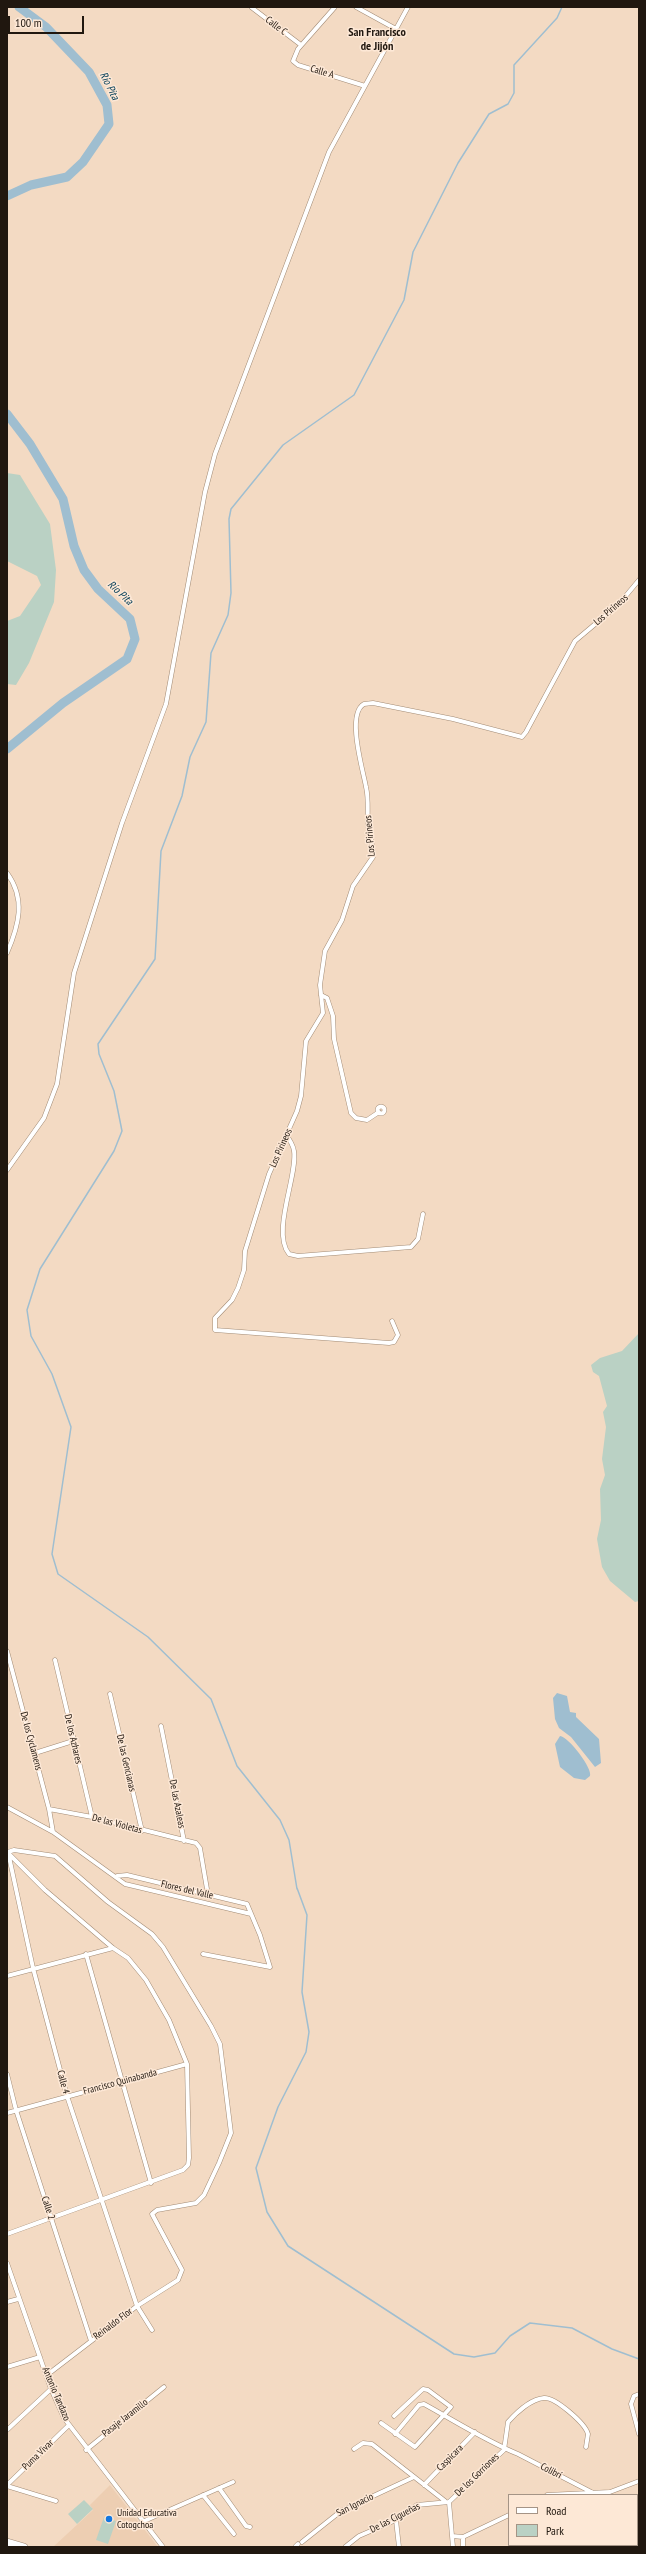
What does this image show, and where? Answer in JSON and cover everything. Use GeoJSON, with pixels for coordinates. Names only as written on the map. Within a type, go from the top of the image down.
{"type":"FeatureCollection","features":[{"type":"Feature","properties":{"kind":"highway"},"geometry":{"type":"LineString","coordinates":[[7,2542],[24,2547]]}},
{"type":"Feature","properties":{"kind":"street","name":"Calle C"},"geometry":{"type":"LineString","coordinates":[[251,7],[301,45]]}},
{"type":"Feature","properties":{"kind":"street"},"geometry":{"type":"LineString","coordinates":[[301,45],[335,7]]}},
{"type":"Feature","properties":{"kind":"street"},"geometry":{"type":"LineString","coordinates":[[356,7],[396,29]]}},
{"type":"Feature","properties":{"kind":"street"},"geometry":{"type":"LineString","coordinates":[[7,1170],[44,1118],[57,1084],[74,973],[122,823],[166,704],[204,500],[215,454],[329,152],[408,7]]}},
{"type":"Feature","properties":{"kind":"street","name":"Calle A"},"geometry":{"type":"LineString","coordinates":[[301,45],[292,57],[294,63],[365,86]]}},
{"type":"Feature","properties":{"kind":"street","name":"Los Pirineos"},"geometry":{"type":"LineString","coordinates":[[392,1321],[398,1335],[394,1342],[389,1343],[273,1333],[224,1332],[214,1328],[215,1318],[232,1300],[238,1288],[244,1270],[245,1251],[269,1174],[297,1111],[301,1096],[306,1041],[323,1013],[320,985],[325,951],[342,920],[353,886],[373,857],[368,822],[367,790],[360,768],[357,734],[357,714],[359,707],[364,704],[373,703],[453,720],[522,737],[575,641],[619,604],[639,580]]}},
{"type":"Feature","properties":{"kind":"street"},"geometry":{"type":"LineString","coordinates":[[7,872],[14,884],[20,901],[20,915],[7,953]]}},
{"type":"Feature","properties":{"kind":"street"},"geometry":{"type":"LineString","coordinates":[[320,995],[327,998],[333,1016],[334,1039],[351,1113],[356,1118],[367,1120],[379,1112]]}},
{"type":"Feature","properties":{"kind":"street"},"geometry":{"type":"LineString","coordinates":[[286,1135],[292,1144],[295,1157],[285,1204],[284,1246],[289,1254],[298,1256],[411,1247],[418,1240],[423,1214]]}},
{"type":"Feature","properties":{"kind":"street","name":"De los Cyclamens"},"geometry":{"type":"LineString","coordinates":[[7,1651],[49,1809],[53,1832]]}},
{"type":"Feature","properties":{"kind":"street","name":"De los Azhares"},"geometry":{"type":"LineString","coordinates":[[55,1660],[92,1817]]}},
{"type":"Feature","properties":{"kind":"street","name":"De las Gencianas"},"geometry":{"type":"LineString","coordinates":[[110,1694],[142,1831]]}},
{"type":"Feature","properties":{"kind":"street","name":"De las Azaleas"},"geometry":{"type":"LineString","coordinates":[[161,1726],[184,1841],[200,1846],[208,1894]]}},
{"type":"Feature","properties":{"kind":"street"},"geometry":{"type":"LineString","coordinates":[[35,1754],[73,1741]]}},
{"type":"Feature","properties":{"kind":"street","name":"Flores del Valle"},"geometry":{"type":"LineString","coordinates":[[7,1807],[53,1832],[116,1876],[125,1884],[251,1914]]}},
{"type":"Feature","properties":{"kind":"street","name":"De las Violetas"},"geometry":{"type":"LineString","coordinates":[[49,1809],[92,1817],[184,1841]]}},
{"type":"Feature","properties":{"kind":"street","name":"Reinaldo Flor"},"geometry":{"type":"LineString","coordinates":[[7,1852],[21,1850],[55,1856],[108,1902],[152,1934],[163,1947],[211,2026],[220,2044],[231,2133],[204,2194],[196,2203],[156,2210],[152,2214],[182,2270],[181,2276],[137,2306],[47,2375]]}},
{"type":"Feature","properties":{"kind":"street"},"geometry":{"type":"LineString","coordinates":[[7,1852],[46,1890],[113,1948],[128,1958],[146,1980],[169,2020],[187,2064],[188,2165],[183,2170],[151,2183],[50,2216],[7,2234]]}},
{"type":"Feature","properties":{"kind":"street","name":"Calle 4"},"geometry":{"type":"LineString","coordinates":[[7,1852],[33,1968],[67,2096],[100,2199],[137,2306],[152,2330]]}},
{"type":"Feature","properties":{"kind":"street","name":"Flores del Valle"},"geometry":{"type":"LineString","coordinates":[[116,1876],[127,1875],[246,1904],[270,1967],[203,1954]]}},
{"type":"Feature","properties":{"kind":"street"},"geometry":{"type":"LineString","coordinates":[[7,1976],[113,1948]]}},
{"type":"Feature","properties":{"kind":"street"},"geometry":{"type":"LineString","coordinates":[[86,1954],[121,2082],[151,2183]]}},
{"type":"Feature","properties":{"kind":"street","name":"Francisco Quinabanda"},"geometry":{"type":"LineString","coordinates":[[7,2113],[187,2064]]}},
{"type":"Feature","properties":{"kind":"street","name":"Calle 2"},"geometry":{"type":"LineString","coordinates":[[7,2074],[16,2110],[91,2341]]}},
{"type":"Feature","properties":{"kind":"street","name":"Antonio Tandazo"},"geometry":{"type":"LineString","coordinates":[[7,2263],[18,2299],[51,2388],[69,2424],[86,2450],[163,2547]]}},
{"type":"Feature","properties":{"kind":"street"},"geometry":{"type":"LineString","coordinates":[[7,2302],[18,2299]]}},
{"type":"Feature","properties":{"kind":"street"},"geometry":{"type":"LineString","coordinates":[[7,2367],[40,2357]]}},
{"type":"Feature","properties":{"kind":"street","name":"Pasaje Jaramillo"},"geometry":{"type":"LineString","coordinates":[[86,2450],[164,2387]]}},
{"type":"Feature","properties":{"kind":"street"},"geometry":{"type":"LineString","coordinates":[[7,2430],[51,2388]]}},
{"type":"Feature","properties":{"kind":"street"},"geometry":{"type":"LineString","coordinates":[[381,2423],[415,2447],[445,2416],[451,2407],[428,2390],[422,2389],[394,2416]]}},
{"type":"Feature","properties":{"kind":"street"},"geometry":{"type":"LineString","coordinates":[[639,2394],[634,2396],[631,2404],[639,2434]]}},
{"type":"Feature","properties":{"kind":"street","name":"De los Gorriones"},"geometry":{"type":"LineString","coordinates":[[447,2502],[504,2450],[508,2422],[537,2399],[546,2398],[565,2409],[586,2427],[588,2441],[586,2447]]}},
{"type":"Feature","properties":{"kind":"street","name":"Colibrí"},"geometry":{"type":"LineString","coordinates":[[395,2434],[420,2405],[475,2432],[504,2450],[518,2454],[592,2493]]}},
{"type":"Feature","properties":{"kind":"street","name":"Puma Vivar"},"geometry":{"type":"LineString","coordinates":[[7,2486],[69,2424]]}},
{"type":"Feature","properties":{"kind":"street","name":"Caspicara"},"geometry":{"type":"LineString","coordinates":[[424,2485],[475,2432]]}},
{"type":"Feature","properties":{"kind":"street"},"geometry":{"type":"LineString","coordinates":[[354,2449],[369,2443],[447,2502],[453,2547]]}},
{"type":"Feature","properties":{"kind":"street","name":"San Ignacio"},"geometry":{"type":"LineString","coordinates":[[298,2544],[341,2511],[414,2477]]}},
{"type":"Feature","properties":{"kind":"street"},"geometry":{"type":"LineString","coordinates":[[142,2522],[233,2482]]}},
{"type":"Feature","properties":{"kind":"street"},"geometry":{"type":"LineString","coordinates":[[572,2494],[610,2492],[638,2483]]}},
{"type":"Feature","properties":{"kind":"street"},"geometry":{"type":"LineString","coordinates":[[7,2486],[56,2501]]}},
{"type":"Feature","properties":{"kind":"street"},"geometry":{"type":"LineString","coordinates":[[219,2488],[246,2526],[250,2527]]}},
{"type":"Feature","properties":{"kind":"street"},"geometry":{"type":"LineString","coordinates":[[203,2494],[234,2534]]}},
{"type":"Feature","properties":{"kind":"street","name":"De las Cigueñas"},"geometry":{"type":"LineString","coordinates":[[346,2547],[358,2536],[396,2520],[417,2505],[447,2502]]}},
{"type":"Feature","properties":{"kind":"street"},"geometry":{"type":"LineString","coordinates":[[452,2536],[463,2538],[508,2516]]}},
{"type":"Feature","properties":{"kind":"street"},"geometry":{"type":"LineString","coordinates":[[396,2520],[399,2547]]}},
{"type":"Feature","properties":{"kind":"street"},"geometry":{"type":"LineString","coordinates":[[463,2538],[463,2547]]}},
{"type":"Feature","properties":{"kind":"street"},"geometry":{"type":"LineString","coordinates":[[584,2546],[612,2546]]}},
{"type":"Feature","properties":{"kind":"shaded area","name":"Unidad Educativa Cotogchoa"},"geometry":{"type":"Polygon","coordinates":[[[110,2485],[158,2547],[53,2547],[93,2510],[90,2505],[110,2485]]]}},
{"type":"Feature","properties":{"kind":"green space"},"geometry":{"type":"Polygon","coordinates":[[[7,473],[20,475],[50,524],[56,570],[54,602],[29,663],[16,685],[7,684],[7,621],[20,616],[41,585],[37,576],[7,561],[7,473]]]}},
{"type":"Feature","properties":{"kind":"green space"},"geometry":{"type":"Polygon","coordinates":[[[639,1333],[639,1601],[635,1602],[610,1581],[602,1567],[597,1539],[601,1520],[600,1489],[605,1475],[602,1459],[606,1427],[603,1412],[607,1406],[599,1376],[593,1372],[591,1365],[600,1358],[622,1351],[639,1333]]]}},
{"type":"Feature","properties":{"kind":"green space"},"geometry":{"type":"Polygon","coordinates":[[[84,2500],[93,2509],[77,2524],[68,2514],[84,2500]]]}},
{"type":"Feature","properties":{"kind":"green space"},"geometry":{"type":"Polygon","coordinates":[[[104,2517],[116,2521],[108,2544],[96,2540],[104,2517]]]}},
{"type":"Feature","properties":{"kind":"water"},"geometry":{"type":"Polygon","coordinates":[[[557,1693],[567,1696],[570,1712],[576,1713],[576,1717],[599,1739],[601,1763],[595,1767],[571,1737],[559,1728],[555,1719],[553,1698],[557,1693]]]}},
{"type":"Feature","properties":{"kind":"water"},"geometry":{"type":"Polygon","coordinates":[[[560,1736],[574,1747],[588,1767],[590,1776],[585,1780],[574,1778],[560,1767],[555,1744],[560,1736]]]}},
{"type":"Feature","properties":{"kind":"waterway","name":"Río Pita"},"geometry":{"type":"LineString","coordinates":[[7,196],[31,185],[67,177],[83,162],[109,124],[107,105],[89,72],[46,27],[19,7]]}},
{"type":"Feature","properties":{"kind":"waterway"},"geometry":{"type":"LineString","coordinates":[[297,1889],[289,1840],[280,1820],[237,1766],[211,1699],[148,1637],[58,1574],[52,1554],[71,1427],[52,1374],[31,1336],[27,1310],[40,1269],[114,1151],[122,1131],[114,1091],[99,1054],[98,1044],[155,959],[161,851],[182,796],[190,757],[206,722],[211,653],[228,615],[231,593],[229,519],[231,509],[283,445],[354,395],[404,300],[413,252],[458,163],[489,114],[508,104],[514,93],[514,65],[557,18],[562,7]]}},
{"type":"Feature","properties":{"kind":"waterway","name":"Río Pita"},"geometry":{"type":"LineString","coordinates":[[7,414],[30,444],[63,499],[74,546],[84,570],[98,589],[130,619],[135,639],[127,659],[63,703],[7,749]]}},
{"type":"Feature","properties":{"kind":"waterway"},"geometry":{"type":"LineString","coordinates":[[297,1888],[307,1915],[302,1992],[309,2032],[306,2052],[278,2107],[256,2168],[267,2212],[288,2246],[454,2354],[474,2357],[495,2353],[510,2336],[530,2323],[572,2328],[612,2349],[639,2359]]}},
{"type":"Feature","properties":{"kind":"place","name":"Unidad Educativa Cotogchoa"},"geometry":{"type":"Point","coordinates":[109,2519]}},
{"type":"Feature","properties":{"kind":"district","name":"San Francisco de Jijón"},"geometry":{"type":"Point","coordinates":[377,40]}}]}
